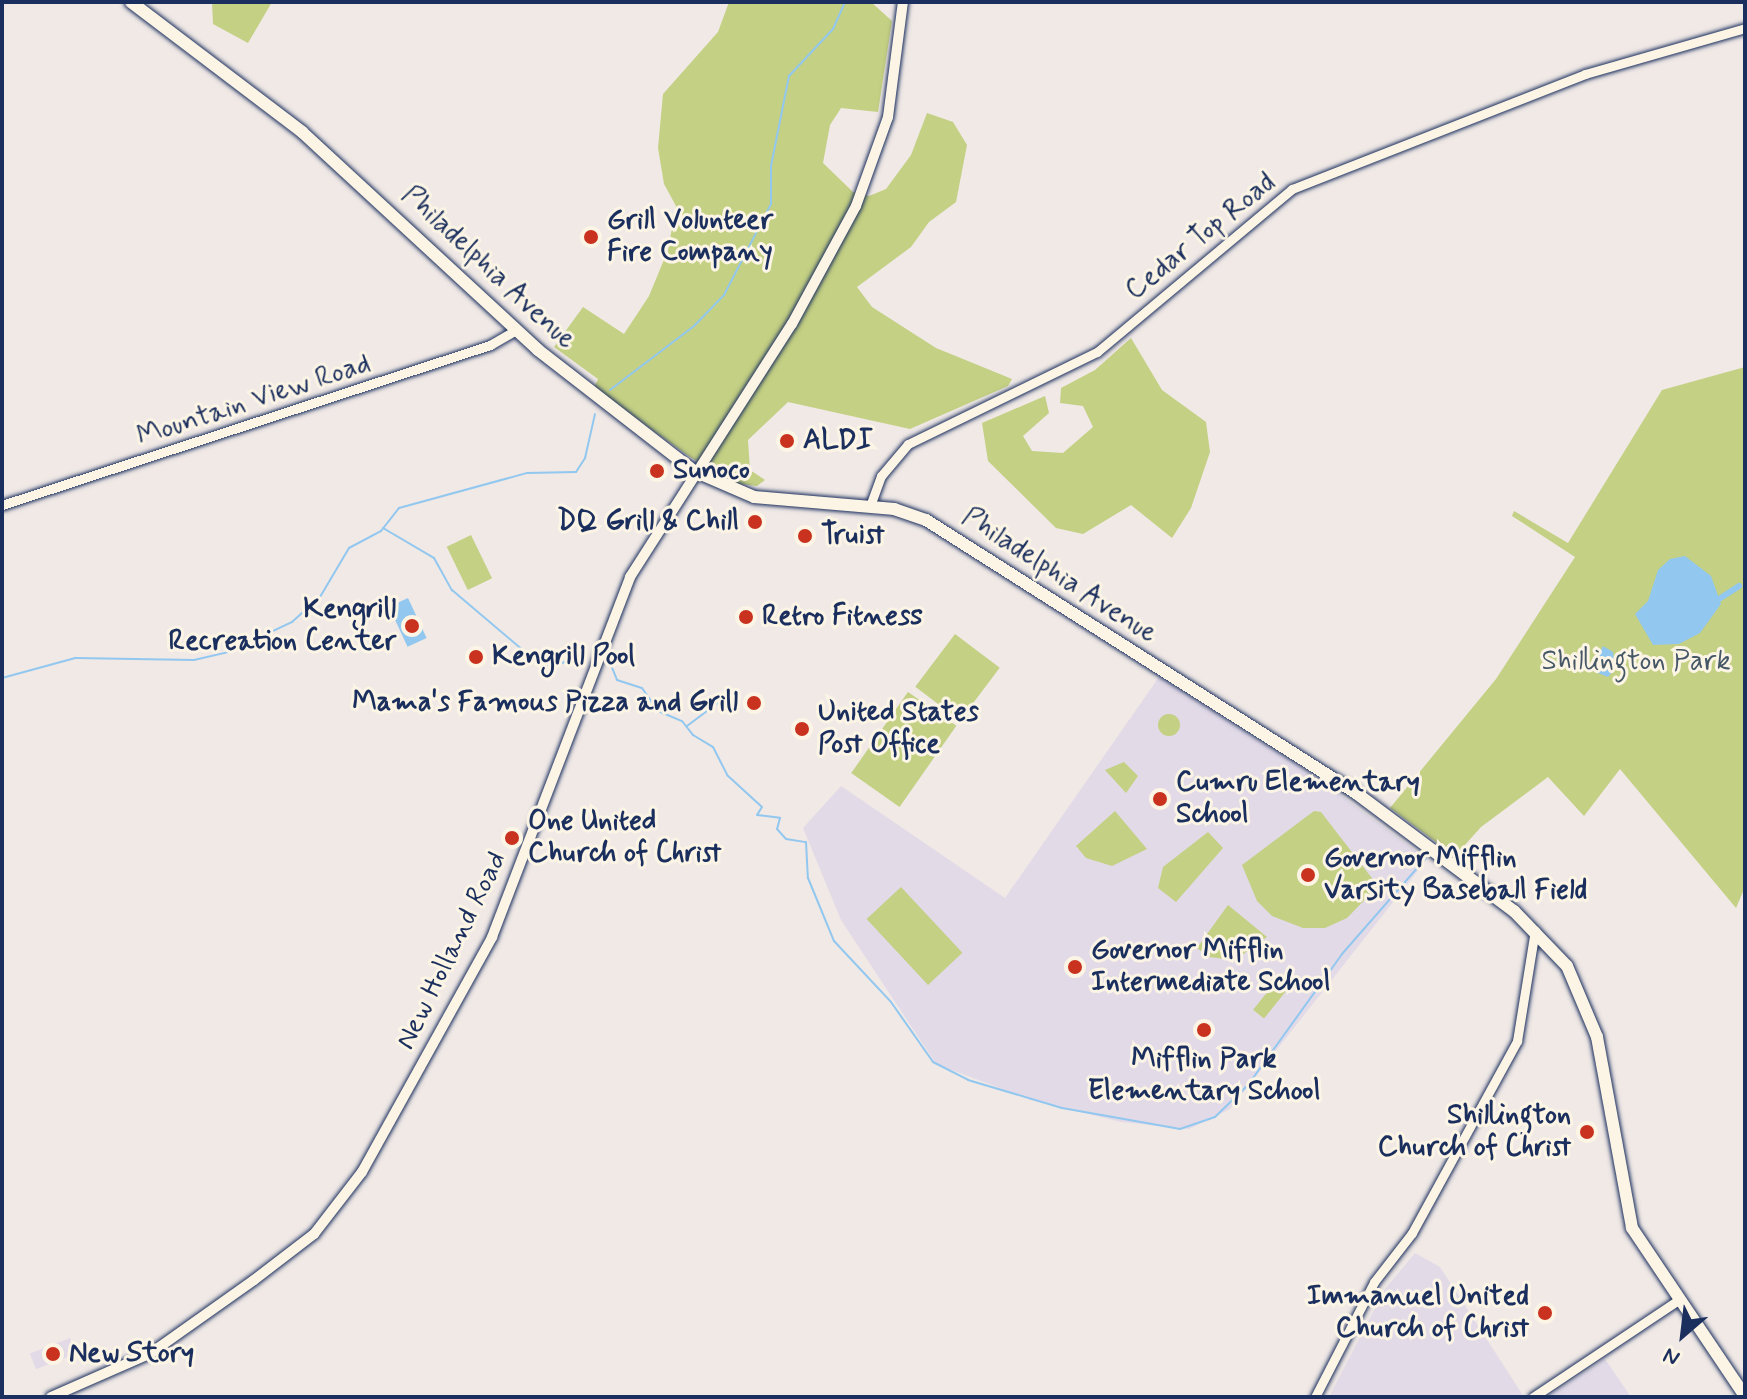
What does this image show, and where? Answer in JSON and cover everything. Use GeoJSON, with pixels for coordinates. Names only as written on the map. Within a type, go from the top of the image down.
{"type":"FeatureCollection","features":[{"type":"Feature","properties":{"kind":"main road","name":"Philadelphia Avenue"},"geometry":{"type":"LineString","coordinates":[[131,2],[333,158],[516,330],[694,471],[729,491],[754,497],[900,510],[937,525],[1356,793],[1535,930],[1567,966],[1588,1013],[1602,1061],[1627,1216],[1745,1396]]}},
{"type":"Feature","properties":{"kind":"main road","name":"New Holland Road"},"geometry":{"type":"LineString","coordinates":[[51,1397],[67,1394],[164,1345],[295,1249],[340,1206],[492,937],[618,603],[694,471],[792,324],[865,185],[888,117],[903,2]]}},
{"type":"Feature","properties":{"kind":"street","name":"Cedar Top Road"},"geometry":{"type":"LineString","coordinates":[[870,506],[881,476],[908,444],[1097,352],[1292,189],[1585,74],[1745,28]]}},
{"type":"Feature","properties":{"kind":"street","name":"Mountain View Road"},"geometry":{"type":"LineString","coordinates":[[2,505],[490,345],[516,330]]}},
{"type":"Feature","properties":{"kind":"street"},"geometry":{"type":"LineString","coordinates":[[1315,1397],[1374,1282],[1412,1233],[1517,1041],[1535,930]]}},
{"type":"Feature","properties":{"kind":"street"},"geometry":{"type":"LineString","coordinates":[[1533,1397],[1680,1299]]}},
{"type":"Feature","properties":{"kind":"shaded area"},"geometry":{"type":"Polygon","coordinates":[[[1159,677],[1320,780],[1427,859],[1230,1109],[1189,1129],[1121,1122],[1031,1100],[936,1064],[841,920],[803,828],[841,786],[1005,898],[1159,677]]]}},
{"type":"Feature","properties":{"kind":"shaded area"},"geometry":{"type":"Polygon","coordinates":[[[1415,1253],[1440,1267],[1524,1397],[1329,1397],[1385,1289],[1415,1253]]]}},
{"type":"Feature","properties":{"kind":"shaded area","name":"New Story"},"geometry":{"type":"Polygon","coordinates":[[[70,1338],[76,1354],[36,1369],[30,1353],[70,1338]]]}},
{"type":"Feature","properties":{"kind":"shaded area"},"geometry":{"type":"Polygon","coordinates":[[[1605,1359],[1631,1397],[1547,1397],[1597,1364],[1605,1359]]]}},
{"type":"Feature","properties":{"kind":"green space"},"geometry":{"type":"Polygon","coordinates":[[[212,2],[272,2],[248,43],[213,24],[212,2]]]}},
{"type":"Feature","properties":{"kind":"green space"},"geometry":{"type":"Polygon","coordinates":[[[729,2],[871,2],[892,21],[878,112],[841,108],[830,125],[823,163],[853,192],[869,196],[886,189],[911,155],[927,113],[953,122],[967,145],[956,202],[929,222],[911,247],[857,287],[872,307],[936,348],[1012,379],[1008,386],[910,429],[788,402],[748,440],[750,470],[765,480],[757,486],[734,483],[690,457],[594,388],[598,379],[554,347],[583,307],[624,334],[649,296],[668,250],[676,206],[664,184],[658,148],[663,94],[718,32],[729,2]]]}},
{"type":"Feature","properties":{"kind":"green space"},"geometry":{"type":"Polygon","coordinates":[[[1131,338],[1162,390],[1206,422],[1210,452],[1191,508],[1172,538],[1131,505],[1083,534],[1056,528],[988,461],[982,423],[1045,396],[1049,413],[1023,436],[1032,451],[1063,453],[1093,427],[1083,406],[1060,403],[1061,388],[1095,370],[1131,338]]]}},
{"type":"Feature","properties":{"kind":"green space","name":"Shillington Park"},"geometry":{"type":"Polygon","coordinates":[[[1745,367],[1745,887],[1736,908],[1620,769],[1584,816],[1548,777],[1481,827],[1455,856],[1390,808],[1496,679],[1575,557],[1512,516],[1514,511],[1568,543],[1662,390],[1745,367]]]}},
{"type":"Feature","properties":{"kind":"green space"},"geometry":{"type":"Polygon","coordinates":[[[471,535],[492,578],[468,590],[447,547],[471,535]]]}},
{"type":"Feature","properties":{"kind":"green space"},"geometry":{"type":"Polygon","coordinates":[[[955,634],[1000,668],[960,720],[915,687],[955,634]]]}},
{"type":"Feature","properties":{"kind":"green space"},"geometry":{"type":"Polygon","coordinates":[[[908,692],[956,726],[900,807],[851,773],[908,692]]]}},
{"type":"Feature","properties":{"kind":"green space"},"geometry":{"type":"Polygon","coordinates":[[[1169,714],[1177,717],[1180,725],[1177,733],[1169,736],[1161,733],[1158,725],[1161,717],[1169,714]]]}},
{"type":"Feature","properties":{"kind":"green space"},"geometry":{"type":"Polygon","coordinates":[[[1124,762],[1138,776],[1126,793],[1105,770],[1124,762]]]}},
{"type":"Feature","properties":{"kind":"green space"},"geometry":{"type":"Polygon","coordinates":[[[1115,811],[1147,849],[1112,866],[1086,858],[1076,846],[1115,811]]]}},
{"type":"Feature","properties":{"kind":"green space","name":"Governor Mifflin Varsity Baseball Field"},"geometry":{"type":"Polygon","coordinates":[[[1314,811],[1321,812],[1378,886],[1347,918],[1325,928],[1303,928],[1272,916],[1257,901],[1242,865],[1314,811]]]}},
{"type":"Feature","properties":{"kind":"green space"},"geometry":{"type":"Polygon","coordinates":[[[1208,832],[1223,848],[1176,902],[1158,888],[1163,867],[1208,832]]]}},
{"type":"Feature","properties":{"kind":"green space"},"geometry":{"type":"Polygon","coordinates":[[[901,887],[962,953],[928,985],[867,919],[901,887]]]}},
{"type":"Feature","properties":{"kind":"green space"},"geometry":{"type":"Polygon","coordinates":[[[1228,905],[1267,937],[1235,960],[1209,957],[1197,948],[1228,905]]]}},
{"type":"Feature","properties":{"kind":"green space"},"geometry":{"type":"Polygon","coordinates":[[[1282,974],[1293,983],[1264,1019],[1253,1010],[1282,974]]]}},
{"type":"Feature","properties":{"kind":"water"},"geometry":{"type":"Polygon","coordinates":[[[1685,556],[1711,576],[1721,604],[1700,633],[1679,644],[1653,645],[1635,614],[1648,601],[1658,570],[1670,559],[1685,556]]]}},
{"type":"Feature","properties":{"kind":"water"},"geometry":{"type":"Polygon","coordinates":[[[408,598],[427,638],[408,647],[389,607],[408,598]]]}},
{"type":"Feature","properties":{"kind":"water"},"geometry":{"type":"Polygon","coordinates":[[[1603,646],[1613,652],[1615,669],[1608,677],[1585,668],[1597,659],[1603,646]]]}},
{"type":"Feature","properties":{"kind":"waterway"},"geometry":{"type":"LineString","coordinates":[[610,390],[694,326],[724,295],[771,204],[771,166],[789,76],[833,29],[845,2]]}},
{"type":"Feature","properties":{"kind":"waterway"},"geometry":{"type":"LineString","coordinates":[[2,678],[75,658],[194,660],[228,652],[292,622],[320,597],[349,548],[381,531],[399,508],[527,473],[576,472],[585,458],[595,414]]}},
{"type":"Feature","properties":{"kind":"waterway"},"geometry":{"type":"LineString","coordinates":[[383,528],[434,558],[452,590],[538,663],[555,666],[583,654]]}},
{"type":"Feature","properties":{"kind":"waterway"},"geometry":{"type":"LineString","coordinates":[[1719,599],[1739,586]]}},
{"type":"Feature","properties":{"kind":"waterway"},"geometry":{"type":"LineString","coordinates":[[611,665],[617,680],[642,688],[658,711],[682,721],[693,735],[713,747],[727,775],[762,807],[757,815],[780,818],[777,829],[786,839],[806,842],[808,878],[834,941],[891,1002],[933,1062],[968,1080],[1062,1108],[1180,1129],[1215,1117],[1248,1085],[1342,954],[1426,858]]}},
{"type":"Feature","properties":{"kind":"waterway"},"geometry":{"type":"LineString","coordinates":[[687,726],[719,702]]}},
{"type":"Feature","properties":{"kind":"place","name":"Grill Volunteer Fire Company"},"geometry":{"type":"Point","coordinates":[591,237]}},
{"type":"Feature","properties":{"kind":"place","name":"ALDI"},"geometry":{"type":"Point","coordinates":[787,441]}},
{"type":"Feature","properties":{"kind":"place","name":"Sunoco"},"geometry":{"type":"Point","coordinates":[657,471]}},
{"type":"Feature","properties":{"kind":"place","name":"DQ Grill & Chill"},"geometry":{"type":"Point","coordinates":[755,522]}},
{"type":"Feature","properties":{"kind":"place","name":"Truist"},"geometry":{"type":"Point","coordinates":[805,536]}},
{"type":"Feature","properties":{"kind":"place","name":"Retro Fitness"},"geometry":{"type":"Point","coordinates":[746,617]}},
{"type":"Feature","properties":{"kind":"place","name":"Kengrill Recreation Center"},"geometry":{"type":"Point","coordinates":[412,626]}},
{"type":"Feature","properties":{"kind":"place","name":"Kengrill Pool"},"geometry":{"type":"Point","coordinates":[476,657]}},
{"type":"Feature","properties":{"kind":"place","name":"Mama's Famous Pizza and Grill"},"geometry":{"type":"Point","coordinates":[754,703]}},
{"type":"Feature","properties":{"kind":"place","name":"United States Post Office"},"geometry":{"type":"Point","coordinates":[802,729]}},
{"type":"Feature","properties":{"kind":"place","name":"Cumru Elementary School"},"geometry":{"type":"Point","coordinates":[1160,799]}},
{"type":"Feature","properties":{"kind":"place","name":"One United Church of Christ"},"geometry":{"type":"Point","coordinates":[512,838]}},
{"type":"Feature","properties":{"kind":"place","name":"Governor Mifflin Varsity Baseball Field"},"geometry":{"type":"Point","coordinates":[1308,875]}},
{"type":"Feature","properties":{"kind":"place","name":"Governor Mifflin Intermediate School"},"geometry":{"type":"Point","coordinates":[1075,967]}},
{"type":"Feature","properties":{"kind":"place","name":"Mifflin Park Elementary School"},"geometry":{"type":"Point","coordinates":[1204,1030]}},
{"type":"Feature","properties":{"kind":"place","name":"Shillington Church of Christ"},"geometry":{"type":"Point","coordinates":[1587,1132]}},
{"type":"Feature","properties":{"kind":"place","name":"Immanuel United Church of Christ"},"geometry":{"type":"Point","coordinates":[1545,1313]}},
{"type":"Feature","properties":{"kind":"place","name":"New Story"},"geometry":{"type":"Point","coordinates":[53,1354]}}]}
